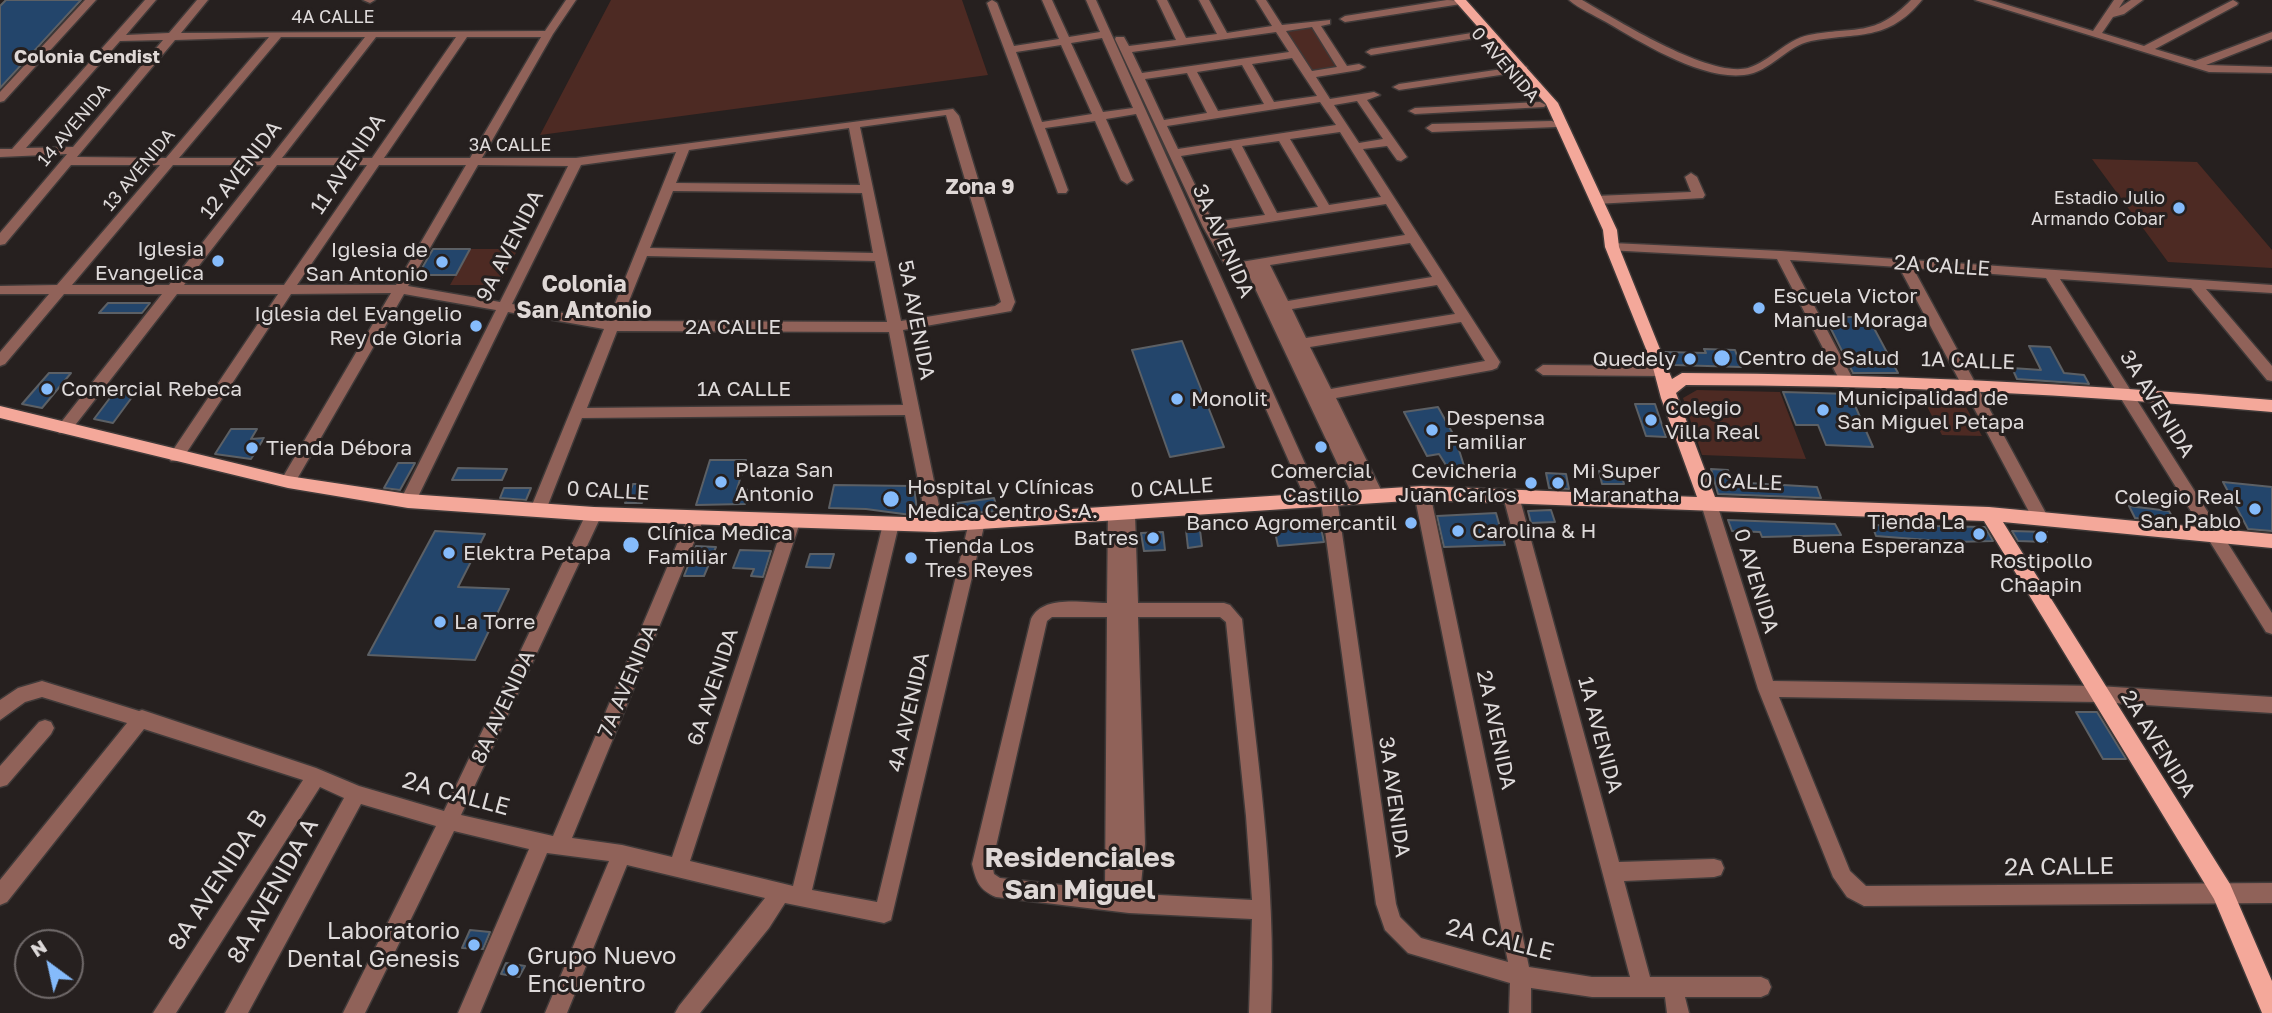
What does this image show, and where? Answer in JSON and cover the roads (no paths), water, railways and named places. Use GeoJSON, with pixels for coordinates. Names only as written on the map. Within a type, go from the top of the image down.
{"type":"FeatureCollection","features":[{"type":"Feature","properties":{"kind":"main road","name":"0 AVENIDA"},"geometry":{"type":"LineString","coordinates":[[1454,1],[1478,35],[1517,70],[1540,105],[1552,125],[1598,230],[1612,247]]}},
{"type":"Feature","properties":{"kind":"main road","name":"0 AVENIDA"},"geometry":{"type":"LineString","coordinates":[[1454,1],[1559,115],[1610,230],[1612,247],[1661,368],[1667,392],[1709,504]]}},
{"type":"Feature","properties":{"kind":"main road"},"geometry":{"type":"LineString","coordinates":[[1661,368],[1682,379],[1667,392]]}},
{"type":"Feature","properties":{"kind":"main road","name":"1A CALLE"},"geometry":{"type":"LineString","coordinates":[[1682,379],[1971,383],[2122,391],[2272,406]]}},
{"type":"Feature","properties":{"kind":"main road","name":"0 CALLE"},"geometry":{"type":"LineString","coordinates":[[0,412],[176,457],[288,482],[408,501],[594,514],[792,522],[934,524],[1122,515],[1422,493],[1989,514],[2272,541]]}},
{"type":"Feature","properties":{"kind":"main road","name":"2A AVENIDA"},"geometry":{"type":"LineString","coordinates":[[1989,514],[2222,892],[2272,1008]]}},
{"type":"Feature","properties":{"kind":"street"},"geometry":{"type":"LineString","coordinates":[[0,99],[90,0]]}},
{"type":"Feature","properties":{"kind":"street"},"geometry":{"type":"LineString","coordinates":[[16,152],[151,0]]}},
{"type":"Feature","properties":{"kind":"street","name":"14 AVENIDA"},"geometry":{"type":"LineString","coordinates":[[0,241],[203,0]]}},
{"type":"Feature","properties":{"kind":"street"},"geometry":{"type":"LineString","coordinates":[[288,482],[548,34],[571,0]]}},
{"type":"Feature","properties":{"kind":"street"},"geometry":{"type":"LineString","coordinates":[[1047,0],[1127,180]]}},
{"type":"Feature","properties":{"kind":"street","name":"3A AVENIDA"},"geometry":{"type":"LineString","coordinates":[[1091,0],[1322,500],[1386,904],[1399,932]]}},
{"type":"Feature","properties":{"kind":"street"},"geometry":{"type":"LineString","coordinates":[[1102,0],[1209,227],[1230,262],[1240,266],[1413,237]]}},
{"type":"Feature","properties":{"kind":"street"},"geometry":{"type":"LineString","coordinates":[[1161,0],[1182,42]]}},
{"type":"Feature","properties":{"kind":"street"},"geometry":{"type":"LineString","coordinates":[[1204,0],[1224,36]]}},
{"type":"Feature","properties":{"kind":"street"},"geometry":{"type":"LineString","coordinates":[[1278,0],[1261,1],[1492,357],[1492,365],[1326,395]]}},
{"type":"Feature","properties":{"kind":"street"},"geometry":{"type":"LineString","coordinates":[[1574,0],[1693,62],[1720,72],[1742,73],[1759,68],[1794,44],[1809,38],[1858,36],[1883,28],[1906,13],[1917,0]]}},
{"type":"Feature","properties":{"kind":"street"},"geometry":{"type":"LineString","coordinates":[[1980,0],[2209,69],[2272,71]]}},
{"type":"Feature","properties":{"kind":"street"},"geometry":{"type":"LineString","coordinates":[[2096,35],[2119,0]]}},
{"type":"Feature","properties":{"kind":"street"},"geometry":{"type":"LineString","coordinates":[[2112,13],[2127,8],[2138,0]]}},
{"type":"Feature","properties":{"kind":"street"},"geometry":{"type":"LineString","coordinates":[[1345,19],[1454,1]]}},
{"type":"Feature","properties":{"kind":"street"},"geometry":{"type":"LineString","coordinates":[[992,3],[1062,190]]}},
{"type":"Feature","properties":{"kind":"street"},"geometry":{"type":"LineString","coordinates":[[2146,50],[2233,4]]}},
{"type":"Feature","properties":{"kind":"street"},"geometry":{"type":"LineString","coordinates":[[1125,50],[1320,23],[1344,69]]}},
{"type":"Feature","properties":{"kind":"street","name":"4A CALLE"},"geometry":{"type":"LineString","coordinates":[[117,38],[278,34],[548,34]]}},
{"type":"Feature","properties":{"kind":"street","name":"13 AVENIDA"},"geometry":{"type":"LineString","coordinates":[[0,360],[278,34]]}},
{"type":"Feature","properties":{"kind":"street","name":"11 AVENIDA"},"geometry":{"type":"LineString","coordinates":[[176,457],[463,34]]}},
{"type":"Feature","properties":{"kind":"street"},"geometry":{"type":"LineString","coordinates":[[1009,50],[1106,34]]}},
{"type":"Feature","properties":{"kind":"street","name":"12 AVENIDA"},"geometry":{"type":"LineString","coordinates":[[64,429],[372,35]]}},
{"type":"Feature","properties":{"kind":"street"},"geometry":{"type":"LineString","coordinates":[[1371,52],[1478,35]]}},
{"type":"Feature","properties":{"kind":"street"},"geometry":{"type":"LineString","coordinates":[[2195,65],[2272,35]]}},
{"type":"Feature","properties":{"kind":"street"},"geometry":{"type":"LineString","coordinates":[[1137,77],[1295,54]]}},
{"type":"Feature","properties":{"kind":"street"},"geometry":{"type":"LineString","coordinates":[[1245,61],[1271,107]]}},
{"type":"Feature","properties":{"kind":"street"},"geometry":{"type":"LineString","coordinates":[[1309,75],[1359,67]]}},
{"type":"Feature","properties":{"kind":"street"},"geometry":{"type":"LineString","coordinates":[[1190,69],[1214,115]]}},
{"type":"Feature","properties":{"kind":"street"},"geometry":{"type":"LineString","coordinates":[[1399,86],[1517,70]]}},
{"type":"Feature","properties":{"kind":"street"},"geometry":{"type":"LineString","coordinates":[[1159,124],[1374,95]]}},
{"type":"Feature","properties":{"kind":"street"},"geometry":{"type":"LineString","coordinates":[[1360,97],[1401,157]]}},
{"type":"Feature","properties":{"kind":"street"},"geometry":{"type":"LineString","coordinates":[[1415,111],[1540,105]]}},
{"type":"Feature","properties":{"kind":"street"},"geometry":{"type":"LineString","coordinates":[[1038,126],[1140,110]]}},
{"type":"Feature","properties":{"kind":"street","name":"3A CALLE"},"geometry":{"type":"LineString","coordinates":[[67,161],[576,162],[949,111],[953,116],[1008,302],[1006,308]]}},
{"type":"Feature","properties":{"kind":"street","name":"5A AVENIDA"},"geometry":{"type":"LineString","coordinates":[[854,124],[934,524]]}},
{"type":"Feature","properties":{"kind":"street"},"geometry":{"type":"LineString","coordinates":[[1432,128],[1552,125]]}},
{"type":"Feature","properties":{"kind":"street"},"geometry":{"type":"LineString","coordinates":[[1174,153],[1342,128]]}},
{"type":"Feature","properties":{"kind":"street"},"geometry":{"type":"LineString","coordinates":[[1283,137],[1326,210]]}},
{"type":"Feature","properties":{"kind":"street"},"geometry":{"type":"LineString","coordinates":[[1355,147],[1391,142]]}},
{"type":"Feature","properties":{"kind":"street"},"geometry":{"type":"LineString","coordinates":[[1236,144],[1273,218]]}},
{"type":"Feature","properties":{"kind":"street"},"geometry":{"type":"LineString","coordinates":[[538,510],[684,148]]}},
{"type":"Feature","properties":{"kind":"street"},"geometry":{"type":"LineString","coordinates":[[0,153],[76,150]]}},
{"type":"Feature","properties":{"kind":"street","name":"9A AVENIDA"},"geometry":{"type":"LineString","coordinates":[[408,501],[576,162]]}},
{"type":"Feature","properties":{"kind":"street"},"geometry":{"type":"LineString","coordinates":[[1596,200],[1699,195],[1691,177]]}},
{"type":"Feature","properties":{"kind":"street"},"geometry":{"type":"LineString","coordinates":[[668,187],[867,189]]}},
{"type":"Feature","properties":{"kind":"street"},"geometry":{"type":"LineString","coordinates":[[1209,227],[1388,200]]}},
{"type":"Feature","properties":{"kind":"street","name":"2A CALLE"},"geometry":{"type":"LineString","coordinates":[[1612,247],[1781,255],[2272,289]]}},
{"type":"Feature","properties":{"kind":"street"},"geometry":{"type":"LineString","coordinates":[[642,252],[881,257]]}},
{"type":"Feature","properties":{"kind":"street"},"geometry":{"type":"LineString","coordinates":[[1781,255],[1847,381]]}},
{"type":"Feature","properties":{"kind":"street"},"geometry":{"type":"LineString","coordinates":[[1256,263],[1283,306],[1296,345],[1326,395],[1369,496]]}},
{"type":"Feature","properties":{"kind":"street"},"geometry":{"type":"LineString","coordinates":[[1256,263],[1369,496]]}},
{"type":"Feature","properties":{"kind":"street"},"geometry":{"type":"LineString","coordinates":[[1904,264],[1971,383],[2042,519]]}},
{"type":"Feature","properties":{"kind":"street","name":"3A AVENIDA"},"geometry":{"type":"LineString","coordinates":[[2050,274],[2272,627]]}},
{"type":"Feature","properties":{"kind":"street"},"geometry":{"type":"LineString","coordinates":[[1283,306],[1440,280]]}},
{"type":"Feature","properties":{"kind":"street"},"geometry":{"type":"LineString","coordinates":[[2194,283],[2272,376]]}},
{"type":"Feature","properties":{"kind":"street","name":"2A CALLE"},"geometry":{"type":"LineString","coordinates":[[0,290],[400,289],[612,326],[895,327],[1006,308]]}},
{"type":"Feature","properties":{"kind":"street"},"geometry":{"type":"LineString","coordinates":[[1296,345],[1466,317]]}},
{"type":"Feature","properties":{"kind":"street"},"geometry":{"type":"LineString","coordinates":[[1543,370],[1661,368]]}},
{"type":"Feature","properties":{"kind":"street","name":"1A CALLE"},"geometry":{"type":"LineString","coordinates":[[577,413],[911,410]]}},
{"type":"Feature","properties":{"kind":"street","name":"2A AVENIDA"},"geometry":{"type":"LineString","coordinates":[[1422,493],[1521,976],[1520,1013]]}},
{"type":"Feature","properties":{"kind":"street","name":"1A AVENIDA"},"geometry":{"type":"LineString","coordinates":[[1511,496],[1643,988]]}},
{"type":"Feature","properties":{"kind":"street","name":"0 AVENIDA"},"geometry":{"type":"LineString","coordinates":[[1709,504],[1767,689],[1843,877],[1850,887]]}},
{"type":"Feature","properties":{"kind":"street","name":"8A AVENIDA"},"geometry":{"type":"LineString","coordinates":[[354,1013],[449,821],[594,514]]}},
{"type":"Feature","properties":{"kind":"street"},"geometry":{"type":"LineString","coordinates":[[1122,515],[1125,740],[1135,844],[1122,902]]}},
{"type":"Feature","properties":{"kind":"street","name":"7A AVENIDA"},"geometry":{"type":"LineString","coordinates":[[468,1013],[550,844],[696,518]]}},
{"type":"Feature","properties":{"kind":"street","name":"6A AVENIDA"},"geometry":{"type":"LineString","coordinates":[[678,867],[792,522]]}},
{"type":"Feature","properties":{"kind":"street","name":"4A AVENIDA"},"geometry":{"type":"LineString","coordinates":[[884,912],[977,522]]}},
{"type":"Feature","properties":{"kind":"street"},"geometry":{"type":"LineString","coordinates":[[686,1013],[762,921],[790,894],[891,524]]}},
{"type":"Feature","properties":{"kind":"street"},"geometry":{"type":"LineString","coordinates":[[1260,1013],[1264,967],[1262,909],[1252,774],[1234,619],[1224,610],[1051,610],[1043,613],[1039,618],[982,864],[985,879],[996,887],[1122,902],[1262,909]]}},
{"type":"Feature","properties":{"kind":"street","name":"2A CALLE"},"geometry":{"type":"LineString","coordinates":[[0,712],[11,700],[26,691],[42,689],[142,718],[316,776],[356,794],[449,821],[550,844],[622,854],[790,894],[884,912]]}},
{"type":"Feature","properties":{"kind":"street"},"geometry":{"type":"LineString","coordinates":[[1767,689],[2098,694],[2272,705]]}},
{"type":"Feature","properties":{"kind":"street"},"geometry":{"type":"LineString","coordinates":[[4,884],[142,718]]}},
{"type":"Feature","properties":{"kind":"street"},"geometry":{"type":"LineString","coordinates":[[0,779],[45,728]]}},
{"type":"Feature","properties":{"kind":"street","name":"8A AVENIDA B"},"geometry":{"type":"LineString","coordinates":[[164,1013],[316,776]]}},
{"type":"Feature","properties":{"kind":"street","name":"8A AVENIDA A"},"geometry":{"type":"LineString","coordinates":[[236,1013],[356,794]]}},
{"type":"Feature","properties":{"kind":"street"},"geometry":{"type":"LineString","coordinates":[[556,1013],[622,854]]}},
{"type":"Feature","properties":{"kind":"street"},"geometry":{"type":"LineString","coordinates":[[1613,872],[1714,868]]}},
{"type":"Feature","properties":{"kind":"street","name":"2A CALLE"},"geometry":{"type":"LineString","coordinates":[[1850,887],[1864,896],[2222,892],[2272,894]]}},
{"type":"Feature","properties":{"kind":"street","name":"2A CALLE"},"geometry":{"type":"LineString","coordinates":[[1399,932],[1415,946],[1521,976],[1592,988],[1761,987]]}},
{"type":"Feature","properties":{"kind":"street"},"geometry":{"type":"LineString","coordinates":[[1673,987],[1678,1013]]}},
{"type":"Feature","properties":{"kind":"place","name":"Estadio Julio Armando Cobar"},"geometry":{"type":"Point","coordinates":[2179,208]}},
{"type":"Feature","properties":{"kind":"place","name":"Iglesia Evangelica"},"geometry":{"type":"Point","coordinates":[218,261]}},
{"type":"Feature","properties":{"kind":"place","name":"Iglesia de San Antonio"},"geometry":{"type":"Point","coordinates":[442,262]}},
{"type":"Feature","properties":{"kind":"place","name":"Escuela Victor Manuel Moraga"},"geometry":{"type":"Point","coordinates":[1759,308]}},
{"type":"Feature","properties":{"kind":"place","name":"Iglesia del Evangelio Rey de Gloria"},"geometry":{"type":"Point","coordinates":[476,326]}},
{"type":"Feature","properties":{"kind":"place","name":"Centro de Salud"},"geometry":{"type":"Point","coordinates":[1722,358]}},
{"type":"Feature","properties":{"kind":"place","name":"Quedely"},"geometry":{"type":"Point","coordinates":[1690,359]}},
{"type":"Feature","properties":{"kind":"place","name":"Comercial Rebeca"},"geometry":{"type":"Point","coordinates":[47,389]}},
{"type":"Feature","properties":{"kind":"place","name":"Monolit"},"geometry":{"type":"Point","coordinates":[1177,399]}},
{"type":"Feature","properties":{"kind":"place","name":"Municipalidad de San Miguel Petapa"},"geometry":{"type":"Point","coordinates":[1823,410]}},
{"type":"Feature","properties":{"kind":"place","name":"Colegio Villa Real"},"geometry":{"type":"Point","coordinates":[1651,420]}},
{"type":"Feature","properties":{"kind":"place","name":"Despensa Familiar"},"geometry":{"type":"Point","coordinates":[1432,430]}},
{"type":"Feature","properties":{"kind":"place","name":"Comercial Castillo"},"geometry":{"type":"Point","coordinates":[1321,447]}},
{"type":"Feature","properties":{"kind":"place","name":"Tienda Débora"},"geometry":{"type":"Point","coordinates":[252,448]}},
{"type":"Feature","properties":{"kind":"place","name":"Plaza San Antonio"},"geometry":{"type":"Point","coordinates":[721,482]}},
{"type":"Feature","properties":{"kind":"place","name":"Cevicheria Juan Carlos"},"geometry":{"type":"Point","coordinates":[1531,483]}},
{"type":"Feature","properties":{"kind":"place","name":"Mi Super Maranatha"},"geometry":{"type":"Point","coordinates":[1558,483]}},
{"type":"Feature","properties":{"kind":"place","name":"Hospital y Clínicas Medica Centro S.A."},"geometry":{"type":"Point","coordinates":[891,499]}},
{"type":"Feature","properties":{"kind":"place","name":"Colegio Real San Pablo"},"geometry":{"type":"Point","coordinates":[2255,509]}},
{"type":"Feature","properties":{"kind":"place","name":"Banco Agromercantil"},"geometry":{"type":"Point","coordinates":[1411,523]}},
{"type":"Feature","properties":{"kind":"place","name":"Carolina & H"},"geometry":{"type":"Point","coordinates":[1458,531]}},
{"type":"Feature","properties":{"kind":"place","name":"Tienda La Buena Esperanza"},"geometry":{"type":"Point","coordinates":[1979,534]}},
{"type":"Feature","properties":{"kind":"place","name":"Rostipollo Chaapin"},"geometry":{"type":"Point","coordinates":[2041,537]}},
{"type":"Feature","properties":{"kind":"place","name":"Batres"},"geometry":{"type":"Point","coordinates":[1153,538]}},
{"type":"Feature","properties":{"kind":"place","name":"Clínica Medica Familiar"},"geometry":{"type":"Point","coordinates":[631,545]}},
{"type":"Feature","properties":{"kind":"place","name":"Elektra Petapa"},"geometry":{"type":"Point","coordinates":[449,553]}},
{"type":"Feature","properties":{"kind":"place","name":"Tienda Los Tres Reyes"},"geometry":{"type":"Point","coordinates":[911,558]}},
{"type":"Feature","properties":{"kind":"place","name":"La Torre"},"geometry":{"type":"Point","coordinates":[440,622]}},
{"type":"Feature","properties":{"kind":"place","name":"Laboratorio Dental Genesis"},"geometry":{"type":"Point","coordinates":[474,945]}},
{"type":"Feature","properties":{"kind":"place","name":"Grupo Nuevo Encuentro"},"geometry":{"type":"Point","coordinates":[513,970]}},
{"type":"Feature","properties":{"kind":"district","name":"Colonia Cendist"},"geometry":{"type":"Point","coordinates":[87,57]}},
{"type":"Feature","properties":{"kind":"district","name":"Zona 9"},"geometry":{"type":"Point","coordinates":[980,187]}},
{"type":"Feature","properties":{"kind":"district","name":"Colonia San Antonio"},"geometry":{"type":"Point","coordinates":[584,298]}},
{"type":"Feature","properties":{"kind":"district","name":"Residenciales San Miguel"},"geometry":{"type":"Point","coordinates":[1080,874]}}]}
